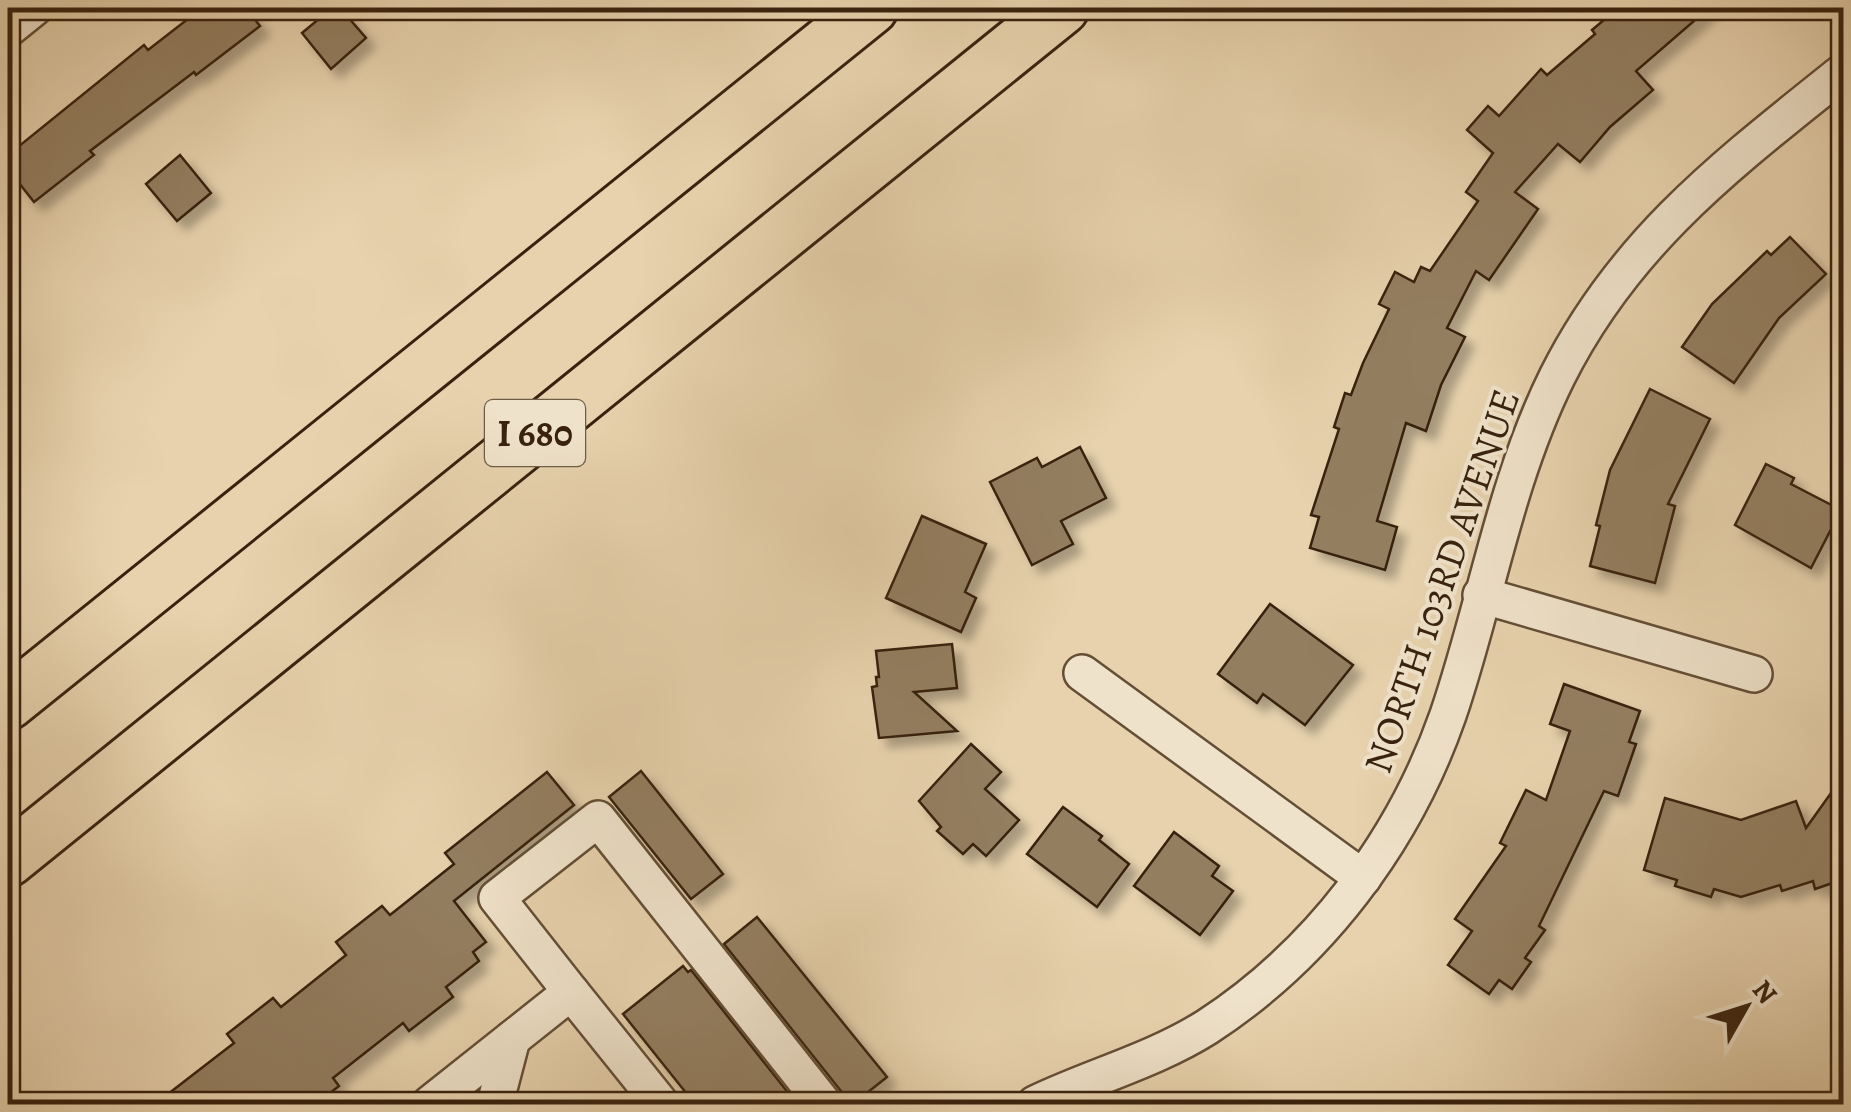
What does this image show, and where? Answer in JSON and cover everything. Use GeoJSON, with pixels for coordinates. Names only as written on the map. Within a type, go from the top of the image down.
{"type":"FeatureCollection","features":[{"type":"Feature","properties":{"kind":"highway"},"geometry":{"type":"LineString","coordinates":[[8,703],[870,8]]}},
{"type":"Feature","properties":{"kind":"highway","name":"I 680"},"geometry":{"type":"LineString","coordinates":[[8,860],[1062,8]]}},
{"type":"Feature","properties":{"kind":"street"},"geometry":{"type":"LineString","coordinates":[[8,29],[34,8]]}},
{"type":"Feature","properties":{"kind":"street","name":"NORTH 103RD AVENUE"},"geometry":{"type":"LineString","coordinates":[[1034,1104],[1159,1053],[1204,1028],[1246,999],[1288,962],[1362,878],[1392,838],[1429,766],[1537,422],[1558,376],[1605,296],[1658,229],[1686,201],[1844,71]]}},
{"type":"Feature","properties":{"kind":"street"},"geometry":{"type":"LineString","coordinates":[[1481,595],[1754,674]]}},
{"type":"Feature","properties":{"kind":"street"},"geometry":{"type":"LineString","coordinates":[[1082,674],[1362,878]]}},
{"type":"Feature","properties":{"kind":"street"},"geometry":{"type":"LineString","coordinates":[[661,1104],[496,898],[598,819],[824,1104]]}},
{"type":"Feature","properties":{"kind":"street"},"geometry":{"type":"LineString","coordinates":[[430,1104],[571,992]]}},
{"type":"Feature","properties":{"kind":"street"},"geometry":{"type":"LineString","coordinates":[[495,1104],[512,1039]]}},
{"type":"Feature","properties":{"kind":"building"},"geometry":{"type":"Polygon","coordinates":[[[202,8],[246,8],[260,26],[90,151],[94,155],[34,202],[8,169],[8,155],[144,45],[148,50],[202,8]]]}},
{"type":"Feature","properties":{"kind":"building"},"geometry":{"type":"Polygon","coordinates":[[[332,8],[340,8],[366,38],[331,69],[302,33],[332,8]]]}},
{"type":"Feature","properties":{"kind":"building"},"geometry":{"type":"Polygon","coordinates":[[[1618,8],[1709,8],[1636,71],[1653,90],[1610,127],[1580,162],[1558,144],[1515,192],[1538,209],[1489,280],[1476,271],[1447,328],[1465,337],[1441,385],[1426,431],[1406,423],[1377,521],[1397,527],[1385,570],[1310,548],[1319,517],[1311,515],[1339,429],[1334,427],[1345,393],[1351,395],[1389,309],[1379,304],[1395,272],[1414,282],[1421,267],[1430,271],[1478,201],[1466,192],[1493,153],[1467,130],[1488,106],[1499,116],[1541,69],[1547,75],[1595,34],[1592,30],[1618,8]]]}},
{"type":"Feature","properties":{"kind":"building"},"geometry":{"type":"Polygon","coordinates":[[[180,155],[211,193],[177,221],[146,184],[180,155]]]}},
{"type":"Feature","properties":{"kind":"building"},"geometry":{"type":"Polygon","coordinates":[[[1790,237],[1826,274],[1779,318],[1734,383],[1682,347],[1712,304],[1767,251],[1771,255],[1790,237]]]}},
{"type":"Feature","properties":{"kind":"building"},"geometry":{"type":"Polygon","coordinates":[[[1650,389],[1710,419],[1668,504],[1675,506],[1655,583],[1590,566],[1610,470],[1650,389]]]}},
{"type":"Feature","properties":{"kind":"building"},"geometry":{"type":"Polygon","coordinates":[[[1080,447],[1106,498],[1061,521],[1073,544],[1032,565],[990,482],[1037,458],[1042,467],[1080,447]]]}},
{"type":"Feature","properties":{"kind":"building"},"geometry":{"type":"Polygon","coordinates":[[[1766,464],[1794,478],[1791,484],[1841,510],[1811,568],[1735,525],[1766,464]]]}},
{"type":"Feature","properties":{"kind":"building"},"geometry":{"type":"Polygon","coordinates":[[[922,516],[986,544],[965,592],[976,598],[961,632],[886,598],[922,516]]]}},
{"type":"Feature","properties":{"kind":"building"},"geometry":{"type":"Polygon","coordinates":[[[1270,604],[1353,665],[1305,725],[1263,694],[1257,703],[1218,674],[1270,604]]]}},
{"type":"Feature","properties":{"kind":"building"},"geometry":{"type":"Polygon","coordinates":[[[952,644],[957,688],[914,692],[957,731],[879,738],[872,687],[877,686],[879,677],[876,651],[952,644]]]}},
{"type":"Feature","properties":{"kind":"building"},"geometry":{"type":"Polygon","coordinates":[[[1564,684],[1640,711],[1629,742],[1636,744],[1618,796],[1604,791],[1539,926],[1545,930],[1525,958],[1531,962],[1512,989],[1499,980],[1489,994],[1448,965],[1472,931],[1455,919],[1506,846],[1500,843],[1526,790],[1546,800],[1570,731],[1550,724],[1564,684]]]}},
{"type":"Feature","properties":{"kind":"building"},"geometry":{"type":"Polygon","coordinates":[[[971,744],[1001,772],[985,789],[1019,820],[986,856],[973,844],[963,854],[937,831],[941,827],[919,801],[971,744]]]}},
{"type":"Feature","properties":{"kind":"building"},"geometry":{"type":"Polygon","coordinates":[[[641,771],[723,874],[691,899],[609,797],[641,771]]]}},
{"type":"Feature","properties":{"kind":"building"},"geometry":{"type":"Polygon","coordinates":[[[547,772],[574,805],[454,901],[486,942],[473,952],[479,961],[446,987],[453,997],[409,1031],[403,1023],[333,1078],[339,1086],[316,1104],[155,1104],[234,1043],[227,1034],[273,998],[281,1007],[346,955],[336,942],[382,906],[390,915],[454,864],[445,853],[547,772]]]}},
{"type":"Feature","properties":{"kind":"building"},"geometry":{"type":"Polygon","coordinates":[[[1844,775],[1844,879],[1815,889],[1813,881],[1782,891],[1780,885],[1741,897],[1714,889],[1711,897],[1675,886],[1677,880],[1644,870],[1665,798],[1741,820],[1796,801],[1806,828],[1844,775]]]}},
{"type":"Feature","properties":{"kind":"building"},"geometry":{"type":"Polygon","coordinates":[[[1063,807],[1102,836],[1099,840],[1129,864],[1097,907],[1027,854],[1063,807]]]}},
{"type":"Feature","properties":{"kind":"building"},"geometry":{"type":"Polygon","coordinates":[[[1174,832],[1219,866],[1212,876],[1233,891],[1200,935],[1134,886],[1174,832]]]}},
{"type":"Feature","properties":{"kind":"building"},"geometry":{"type":"Polygon","coordinates":[[[757,917],[887,1077],[853,1104],[845,1104],[841,1091],[724,944],[757,917]]]}},
{"type":"Feature","properties":{"kind":"building"},"geometry":{"type":"Polygon","coordinates":[[[683,966],[688,972],[691,970],[797,1104],[695,1104],[623,1014],[683,966]]]}}]}
